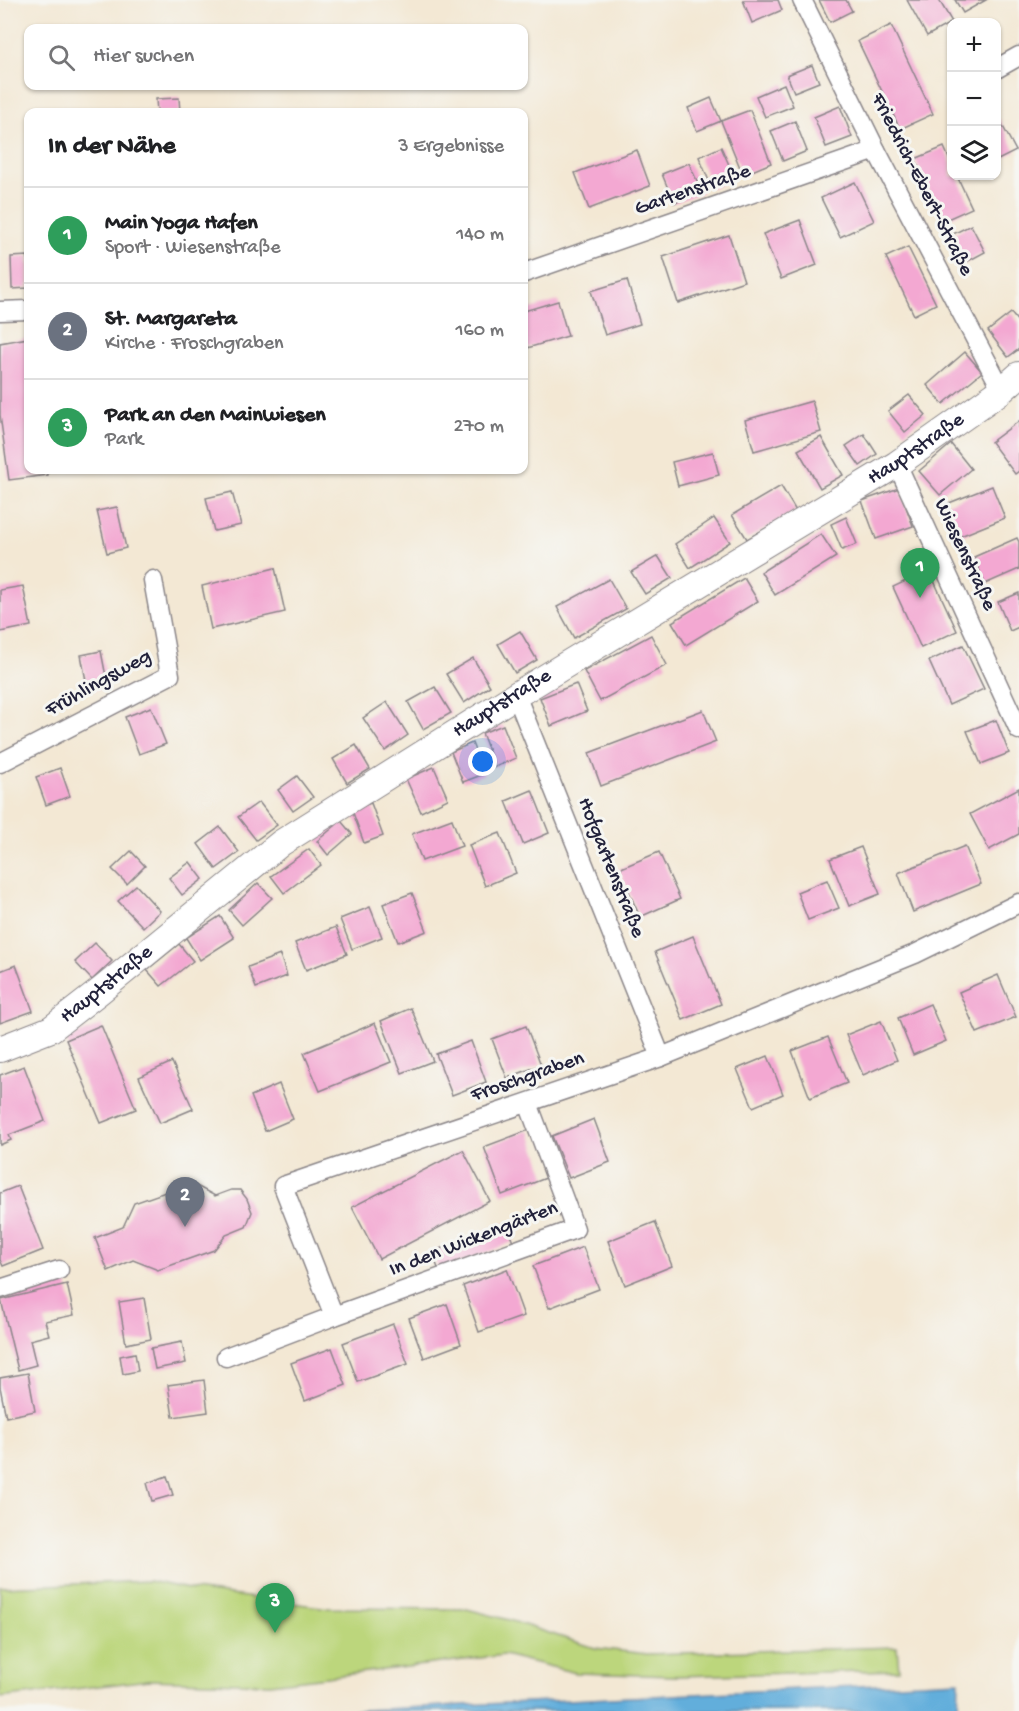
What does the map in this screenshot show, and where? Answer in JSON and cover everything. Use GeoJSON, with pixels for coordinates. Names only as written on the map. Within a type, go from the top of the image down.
{"type":"FeatureCollection","features":[{"type":"Feature","properties":{"kind":"street","name":"Friedrich-Ebert-Straße"},"geometry":{"type":"LineString","coordinates":[[802,0],[876,150],[1010,382]]}},
{"type":"Feature","properties":{"kind":"street"},"geometry":{"type":"LineString","coordinates":[[1001,66],[1019,56]]}},
{"type":"Feature","properties":{"kind":"street","name":"Gartenstraße"},"geometry":{"type":"LineString","coordinates":[[528,272],[876,150]]}},
{"type":"Feature","properties":{"kind":"street"},"geometry":{"type":"LineString","coordinates":[[0,310],[24,310]]}},
{"type":"Feature","properties":{"kind":"street","name":"Hauptstraße"},"geometry":{"type":"LineString","coordinates":[[0,1049],[51,1029],[281,843],[516,695],[897,464],[1010,382]]}},
{"type":"Feature","properties":{"kind":"street","name":"Wiesenstraße"},"geometry":{"type":"LineString","coordinates":[[897,464],[1019,730]]}},
{"type":"Feature","properties":{"kind":"street","name":"Frühlingsweg"},"geometry":{"type":"LineString","coordinates":[[0,763],[170,675],[153,580]]}},
{"type":"Feature","properties":{"kind":"street","name":"Hofgartenstraße"},"geometry":{"type":"LineString","coordinates":[[516,695],[661,1057]]}},
{"type":"Feature","properties":{"kind":"street","name":"Froschgraben"},"geometry":{"type":"LineString","coordinates":[[334,1316],[283,1186],[661,1057],[915,954],[1019,903]]}},
{"type":"Feature","properties":{"kind":"street","name":"In den Wickengärten"},"geometry":{"type":"LineString","coordinates":[[334,1316],[575,1229],[528,1102]]}},
{"type":"Feature","properties":{"kind":"street"},"geometry":{"type":"LineString","coordinates":[[0,1289],[59,1269]]}},
{"type":"Feature","properties":{"kind":"street"},"geometry":{"type":"LineString","coordinates":[[226,1357],[334,1316]]}},
{"type":"Feature","properties":{"kind":"green space"},"geometry":{"type":"Polygon","coordinates":[[[149,1581],[193,1590],[329,1608],[467,1609],[595,1648],[647,1654],[897,1647],[899,1670],[676,1676],[576,1673],[504,1655],[270,1684],[149,1680],[0,1698],[0,1587],[149,1581]]]}},
{"type":"Feature","properties":{"kind":"water"},"geometry":{"type":"Polygon","coordinates":[[[959,1681],[958,1711],[342,1711],[959,1681]]]}},
{"type":"Feature","properties":{"kind":"building"},"geometry":{"type":"Polygon","coordinates":[[[743,0],[778,0],[782,10],[752,23],[743,0]]]}},
{"type":"Feature","properties":{"kind":"building"},"geometry":{"type":"Polygon","coordinates":[[[819,0],[846,0],[852,11],[830,22],[819,0]]]}},
{"type":"Feature","properties":{"kind":"building"},"geometry":{"type":"Polygon","coordinates":[[[907,0],[939,0],[950,18],[947,18],[947,25],[927,36],[907,0]]]}},
{"type":"Feature","properties":{"kind":"building"},"geometry":{"type":"Polygon","coordinates":[[[955,0],[986,0],[963,13],[955,0]]]}},
{"type":"Feature","properties":{"kind":"building"},"geometry":{"type":"Polygon","coordinates":[[[891,25],[933,114],[900,129],[858,41],[891,25]]]}},
{"type":"Feature","properties":{"kind":"building"},"geometry":{"type":"Polygon","coordinates":[[[812,65],[819,82],[794,92],[787,75],[812,65]]]}},
{"type":"Feature","properties":{"kind":"building"},"geometry":{"type":"Polygon","coordinates":[[[784,84],[793,106],[765,117],[756,96],[784,84]]]}},
{"type":"Feature","properties":{"kind":"building"},"geometry":{"type":"Polygon","coordinates":[[[179,98],[180,108],[157,108],[156,99],[179,98]]]}},
{"type":"Feature","properties":{"kind":"building"},"geometry":{"type":"Polygon","coordinates":[[[711,98],[721,121],[697,131],[688,108],[711,98]]]}},
{"type":"Feature","properties":{"kind":"building"},"geometry":{"type":"Polygon","coordinates":[[[840,106],[852,137],[826,147],[814,117],[840,106]]]}},
{"type":"Feature","properties":{"kind":"building"},"geometry":{"type":"Polygon","coordinates":[[[750,110],[771,163],[743,175],[721,121],[750,110]]]}},
{"type":"Feature","properties":{"kind":"building"},"geometry":{"type":"Polygon","coordinates":[[[795,121],[807,151],[783,161],[771,131],[795,121]]]}},
{"type":"Feature","properties":{"kind":"building"},"geometry":{"type":"Polygon","coordinates":[[[1001,123],[1016,151],[1001,158],[1001,123]]]}},
{"type":"Feature","properties":{"kind":"building"},"geometry":{"type":"Polygon","coordinates":[[[721,147],[735,178],[712,188],[699,157],[721,147]]]}},
{"type":"Feature","properties":{"kind":"building"},"geometry":{"type":"Polygon","coordinates":[[[944,147],[947,154],[947,180],[959,180],[972,208],[943,221],[915,159],[944,147]]]}},
{"type":"Feature","properties":{"kind":"building"},"geometry":{"type":"Polygon","coordinates":[[[637,150],[650,186],[589,209],[575,173],[637,150]]]}},
{"type":"Feature","properties":{"kind":"building"},"geometry":{"type":"Polygon","coordinates":[[[689,163],[702,192],[674,203],[662,174],[689,163]]]}},
{"type":"Feature","properties":{"kind":"building"},"geometry":{"type":"Polygon","coordinates":[[[855,182],[874,221],[840,237],[821,198],[855,182]]]}},
{"type":"Feature","properties":{"kind":"building"},"geometry":{"type":"Polygon","coordinates":[[[800,220],[817,265],[781,279],[763,234],[800,220]]]}},
{"type":"Feature","properties":{"kind":"building"},"geometry":{"type":"Polygon","coordinates":[[[971,225],[985,252],[961,265],[947,237],[971,225]]]}},
{"type":"Feature","properties":{"kind":"building"},"geometry":{"type":"Polygon","coordinates":[[[729,235],[744,281],[678,303],[663,257],[729,235]]]}},
{"type":"Feature","properties":{"kind":"building"},"geometry":{"type":"Polygon","coordinates":[[[908,247],[936,304],[914,315],[886,257],[908,247]]]}},
{"type":"Feature","properties":{"kind":"building"},"geometry":{"type":"Polygon","coordinates":[[[24,256],[24,288],[12,289],[11,257],[24,256]]]}},
{"type":"Feature","properties":{"kind":"building"},"geometry":{"type":"Polygon","coordinates":[[[627,280],[640,324],[605,335],[591,291],[627,280]]]}},
{"type":"Feature","properties":{"kind":"building"},"geometry":{"type":"Polygon","coordinates":[[[558,301],[568,336],[528,348],[528,310],[558,301]]]}},
{"type":"Feature","properties":{"kind":"building"},"geometry":{"type":"Polygon","coordinates":[[[1011,313],[1019,323],[1019,349],[1008,357],[988,331],[1011,313]]]}},
{"type":"Feature","properties":{"kind":"building"},"geometry":{"type":"Polygon","coordinates":[[[24,339],[24,474],[48,475],[9,480],[0,415],[0,343],[24,339]]]}},
{"type":"Feature","properties":{"kind":"building"},"geometry":{"type":"Polygon","coordinates":[[[965,352],[982,372],[943,404],[927,385],[965,352]]]}},
{"type":"Feature","properties":{"kind":"building"},"geometry":{"type":"Polygon","coordinates":[[[909,395],[926,415],[905,432],[888,411],[909,395]]]}},
{"type":"Feature","properties":{"kind":"building"},"geometry":{"type":"Polygon","coordinates":[[[812,401],[821,432],[754,451],[745,420],[812,401]]]}},
{"type":"Feature","properties":{"kind":"building"},"geometry":{"type":"Polygon","coordinates":[[[1019,421],[1019,471],[1015,474],[991,442],[1019,421]]]}},
{"type":"Feature","properties":{"kind":"building"},"geometry":{"type":"Polygon","coordinates":[[[864,434],[877,454],[860,466],[846,446],[864,434]]]}},
{"type":"Feature","properties":{"kind":"building"},"geometry":{"type":"Polygon","coordinates":[[[821,437],[843,475],[820,488],[798,450],[821,437]]]}},
{"type":"Feature","properties":{"kind":"building"},"geometry":{"type":"Polygon","coordinates":[[[951,444],[971,469],[940,495],[919,471],[951,444]]]}},
{"type":"Feature","properties":{"kind":"building"},"geometry":{"type":"Polygon","coordinates":[[[713,452],[719,475],[678,486],[672,462],[713,452]]]}},
{"type":"Feature","properties":{"kind":"building"},"geometry":{"type":"Polygon","coordinates":[[[781,486],[796,511],[747,539],[732,515],[781,486]]]}},
{"type":"Feature","properties":{"kind":"building"},"geometry":{"type":"Polygon","coordinates":[[[992,486],[1005,518],[958,537],[944,505],[992,486]]]}},
{"type":"Feature","properties":{"kind":"building"},"geometry":{"type":"Polygon","coordinates":[[[899,488],[913,526],[876,539],[862,501],[899,488]]]}},
{"type":"Feature","properties":{"kind":"building"},"geometry":{"type":"Polygon","coordinates":[[[232,492],[241,525],[214,531],[206,498],[232,492]]]}},
{"type":"Feature","properties":{"kind":"building"},"geometry":{"type":"Polygon","coordinates":[[[117,507],[126,548],[107,553],[97,511],[117,507]]]}},
{"type":"Feature","properties":{"kind":"building"},"geometry":{"type":"Polygon","coordinates":[[[846,517],[857,544],[842,550],[831,524],[846,517]]]}},
{"type":"Feature","properties":{"kind":"building"},"geometry":{"type":"Polygon","coordinates":[[[714,518],[730,542],[690,568],[675,544],[714,518]]]}},
{"type":"Feature","properties":{"kind":"building"},"geometry":{"type":"Polygon","coordinates":[[[821,534],[836,557],[775,595],[761,572],[821,534]]]}},
{"type":"Feature","properties":{"kind":"building"},"geometry":{"type":"Polygon","coordinates":[[[1017,538],[1019,569],[985,584],[974,557],[1017,538]]]}},
{"type":"Feature","properties":{"kind":"building"},"geometry":{"type":"Polygon","coordinates":[[[658,556],[672,578],[645,594],[631,572],[658,556]]]}},
{"type":"Feature","properties":{"kind":"building"},"geometry":{"type":"Polygon","coordinates":[[[275,568],[285,612],[211,629],[202,586],[275,568]]]}},
{"type":"Feature","properties":{"kind":"building"},"geometry":{"type":"Polygon","coordinates":[[[929,570],[957,631],[921,648],[893,587],[929,570]]]}},
{"type":"Feature","properties":{"kind":"building"},"geometry":{"type":"Polygon","coordinates":[[[744,578],[758,601],[686,645],[672,622],[744,578]]]}},
{"type":"Feature","properties":{"kind":"building"},"geometry":{"type":"Polygon","coordinates":[[[609,579],[626,609],[574,638],[557,607],[609,579]]]}},
{"type":"Feature","properties":{"kind":"building"},"geometry":{"type":"Polygon","coordinates":[[[23,586],[31,626],[0,632],[0,590],[23,586]]]}},
{"type":"Feature","properties":{"kind":"building"},"geometry":{"type":"Polygon","coordinates":[[[1019,593],[1019,627],[1010,631],[998,602],[1019,593]]]}},
{"type":"Feature","properties":{"kind":"building"},"geometry":{"type":"Polygon","coordinates":[[[520,631],[537,660],[515,673],[498,644],[520,631]]]}},
{"type":"Feature","properties":{"kind":"building"},"geometry":{"type":"Polygon","coordinates":[[[651,635],[667,665],[600,701],[584,671],[651,635]]]}},
{"type":"Feature","properties":{"kind":"building"},"geometry":{"type":"Polygon","coordinates":[[[963,645],[984,689],[949,705],[929,661],[963,645]]]}},
{"type":"Feature","properties":{"kind":"building"},"geometry":{"type":"Polygon","coordinates":[[[101,651],[108,687],[88,691],[81,655],[101,651]]]}},
{"type":"Feature","properties":{"kind":"building"},"geometry":{"type":"Polygon","coordinates":[[[473,658],[490,686],[464,703],[446,674],[473,658]]]}},
{"type":"Feature","properties":{"kind":"building"},"geometry":{"type":"Polygon","coordinates":[[[576,684],[587,711],[551,726],[540,698],[576,684]]]}},
{"type":"Feature","properties":{"kind":"building"},"geometry":{"type":"Polygon","coordinates":[[[435,687],[451,713],[423,729],[408,702],[435,687]]]}},
{"type":"Feature","properties":{"kind":"building"},"geometry":{"type":"Polygon","coordinates":[[[387,702],[408,735],[385,751],[363,718],[387,702]]]}},
{"type":"Feature","properties":{"kind":"building"},"geometry":{"type":"Polygon","coordinates":[[[151,707],[166,744],[139,754],[125,717],[151,707]]]}},
{"type":"Feature","properties":{"kind":"building"},"geometry":{"type":"Polygon","coordinates":[[[703,710],[716,742],[601,786],[589,753],[703,710]]]}},
{"type":"Feature","properties":{"kind":"building"},"geometry":{"type":"Polygon","coordinates":[[[996,720],[1009,753],[981,764],[967,731],[996,720]]]}},
{"type":"Feature","properties":{"kind":"building"},"geometry":{"type":"Polygon","coordinates":[[[503,725],[516,758],[495,767],[482,733],[503,725]]]}},
{"type":"Feature","properties":{"kind":"building"},"geometry":{"type":"Polygon","coordinates":[[[472,743],[484,774],[463,782],[451,752],[472,743]]]}},
{"type":"Feature","properties":{"kind":"building"},"geometry":{"type":"Polygon","coordinates":[[[356,745],[370,769],[347,783],[333,759],[356,745]]]}},
{"type":"Feature","properties":{"kind":"building"},"geometry":{"type":"Polygon","coordinates":[[[434,767],[448,799],[421,812],[406,779],[434,767]]]}},
{"type":"Feature","properties":{"kind":"building"},"geometry":{"type":"Polygon","coordinates":[[[60,768],[70,796],[46,805],[36,777],[60,768]]]}},
{"type":"Feature","properties":{"kind":"building"},"geometry":{"type":"Polygon","coordinates":[[[297,776],[313,797],[293,811],[278,790],[297,776]]]}},
{"type":"Feature","properties":{"kind":"building"},"geometry":{"type":"Polygon","coordinates":[[[1019,788],[1019,834],[989,850],[970,814],[1019,788]]]}},
{"type":"Feature","properties":{"kind":"building"},"geometry":{"type":"Polygon","coordinates":[[[532,790],[549,833],[523,844],[506,801],[532,790]]]}},
{"type":"Feature","properties":{"kind":"building"},"geometry":{"type":"Polygon","coordinates":[[[259,802],[277,825],[256,840],[238,817],[259,802]]]}},
{"type":"Feature","properties":{"kind":"building"},"geometry":{"type":"Polygon","coordinates":[[[371,803],[383,836],[364,843],[352,810],[371,803]]]}},
{"type":"Feature","properties":{"kind":"building"},"geometry":{"type":"Polygon","coordinates":[[[452,819],[462,846],[422,861],[412,834],[452,819]]]}},
{"type":"Feature","properties":{"kind":"building"},"geometry":{"type":"Polygon","coordinates":[[[341,821],[352,834],[328,855],[317,841],[341,821]]]}},
{"type":"Feature","properties":{"kind":"building"},"geometry":{"type":"Polygon","coordinates":[[[220,827],[239,852],[216,869],[198,844],[220,827]]]}},
{"type":"Feature","properties":{"kind":"building"},"geometry":{"type":"Polygon","coordinates":[[[500,833],[516,873],[485,886],[469,845],[500,833]]]}},
{"type":"Feature","properties":{"kind":"building"},"geometry":{"type":"Polygon","coordinates":[[[965,846],[981,884],[913,912],[898,873],[965,846]]]}},
{"type":"Feature","properties":{"kind":"building"},"geometry":{"type":"Polygon","coordinates":[[[861,847],[880,894],[849,906],[830,859],[861,847]]]}},
{"type":"Feature","properties":{"kind":"building"},"geometry":{"type":"Polygon","coordinates":[[[309,849],[321,865],[284,893],[271,876],[309,849]]]}},
{"type":"Feature","properties":{"kind":"building"},"geometry":{"type":"Polygon","coordinates":[[[131,851],[145,866],[127,884],[112,869],[131,851]]]}},
{"type":"Feature","properties":{"kind":"building"},"geometry":{"type":"Polygon","coordinates":[[[659,852],[680,899],[640,917],[619,869],[659,852]]]}},
{"type":"Feature","properties":{"kind":"building"},"geometry":{"type":"Polygon","coordinates":[[[190,862],[203,879],[182,895],[169,878],[190,862]]]}},
{"type":"Feature","properties":{"kind":"building"},"geometry":{"type":"Polygon","coordinates":[[[827,880],[839,908],[808,920],[797,892],[827,880]]]}},
{"type":"Feature","properties":{"kind":"building"},"geometry":{"type":"Polygon","coordinates":[[[258,883],[272,898],[242,925],[229,910],[258,883]]]}},
{"type":"Feature","properties":{"kind":"building"},"geometry":{"type":"Polygon","coordinates":[[[136,885],[160,911],[143,927],[118,901],[136,885]]]}},
{"type":"Feature","properties":{"kind":"building"},"geometry":{"type":"Polygon","coordinates":[[[412,893],[427,931],[398,942],[383,904],[412,893]]]}},
{"type":"Feature","properties":{"kind":"building"},"geometry":{"type":"Polygon","coordinates":[[[370,907],[382,937],[352,949],[340,919],[370,907]]]}},
{"type":"Feature","properties":{"kind":"building"},"geometry":{"type":"Polygon","coordinates":[[[220,916],[234,938],[200,960],[186,938],[220,916]]]}},
{"type":"Feature","properties":{"kind":"building"},"geometry":{"type":"Polygon","coordinates":[[[336,927],[347,954],[306,970],[295,943],[336,927]]]}},
{"type":"Feature","properties":{"kind":"building"},"geometry":{"type":"Polygon","coordinates":[[[693,936],[721,1004],[683,1020],[655,952],[693,936]]]}},
{"type":"Feature","properties":{"kind":"building"},"geometry":{"type":"Polygon","coordinates":[[[95,943],[112,961],[92,980],[75,962],[95,943]]]}},
{"type":"Feature","properties":{"kind":"building"},"geometry":{"type":"Polygon","coordinates":[[[179,944],[193,961],[161,986],[147,970],[179,944]]]}},
{"type":"Feature","properties":{"kind":"building"},"geometry":{"type":"Polygon","coordinates":[[[280,955],[287,976],[256,988],[248,967],[280,955]]]}},
{"type":"Feature","properties":{"kind":"building"},"geometry":{"type":"Polygon","coordinates":[[[16,965],[33,1011],[0,1023],[0,971],[16,965]]]}},
{"type":"Feature","properties":{"kind":"building"},"geometry":{"type":"Polygon","coordinates":[[[998,975],[1016,1017],[977,1033],[959,992],[998,975]]]}},
{"type":"Feature","properties":{"kind":"building"},"geometry":{"type":"Polygon","coordinates":[[[930,1004],[946,1041],[913,1055],[898,1018],[930,1004]]]}},
{"type":"Feature","properties":{"kind":"building"},"geometry":{"type":"Polygon","coordinates":[[[411,1008],[433,1061],[402,1073],[381,1021],[411,1008]]]}},
{"type":"Feature","properties":{"kind":"building"},"geometry":{"type":"Polygon","coordinates":[[[881,1021],[897,1060],[863,1075],[846,1035],[881,1021]]]}},
{"type":"Feature","properties":{"kind":"building"},"geometry":{"type":"Polygon","coordinates":[[[375,1023],[391,1062],[320,1091],[304,1053],[375,1023]]]}},
{"type":"Feature","properties":{"kind":"building"},"geometry":{"type":"Polygon","coordinates":[[[101,1025],[136,1109],[101,1123],[66,1040],[101,1025]]]}},
{"type":"Feature","properties":{"kind":"building"},"geometry":{"type":"Polygon","coordinates":[[[526,1026],[541,1065],[507,1078],[492,1039],[526,1026]]]}},
{"type":"Feature","properties":{"kind":"building"},"geometry":{"type":"Polygon","coordinates":[[[828,1037],[847,1083],[810,1098],[792,1051],[828,1037]]]}},
{"type":"Feature","properties":{"kind":"building"},"geometry":{"type":"Polygon","coordinates":[[[471,1041],[486,1082],[452,1095],[436,1054],[471,1041]]]}},
{"type":"Feature","properties":{"kind":"building"},"geometry":{"type":"Polygon","coordinates":[[[768,1056],[783,1094],[753,1107],[737,1069],[768,1056]]]}},
{"type":"Feature","properties":{"kind":"building"},"geometry":{"type":"Polygon","coordinates":[[[172,1062],[193,1109],[160,1123],[139,1077],[172,1062]]]}},
{"type":"Feature","properties":{"kind":"building"},"geometry":{"type":"Polygon","coordinates":[[[24,1066],[45,1121],[9,1135],[11,1140],[0,1145],[0,1075],[24,1066]]]}},
{"type":"Feature","properties":{"kind":"building"},"geometry":{"type":"Polygon","coordinates":[[[279,1084],[293,1119],[265,1131],[251,1096],[279,1084]]]}},
{"type":"Feature","properties":{"kind":"building"},"geometry":{"type":"Polygon","coordinates":[[[594,1119],[610,1162],[569,1178],[552,1136],[594,1119]]]}},
{"type":"Feature","properties":{"kind":"building"},"geometry":{"type":"Polygon","coordinates":[[[529,1130],[546,1178],[502,1195],[484,1147],[529,1130]]]}},
{"type":"Feature","properties":{"kind":"building"},"geometry":{"type":"Polygon","coordinates":[[[463,1150],[490,1201],[379,1259],[352,1207],[463,1150]]]}},
{"type":"Feature","properties":{"kind":"building"},"geometry":{"type":"Polygon","coordinates":[[[191,1183],[215,1196],[231,1190],[240,1190],[247,1199],[252,1212],[246,1227],[226,1235],[214,1250],[158,1270],[133,1260],[108,1271],[95,1238],[123,1227],[134,1203],[191,1183]]]}},
{"type":"Feature","properties":{"kind":"building"},"geometry":{"type":"Polygon","coordinates":[[[18,1186],[43,1250],[3,1266],[0,1260],[0,1193],[18,1186]]]}},
{"type":"Feature","properties":{"kind":"building"},"geometry":{"type":"Polygon","coordinates":[[[655,1222],[672,1266],[625,1285],[608,1241],[655,1222]]]}},
{"type":"Feature","properties":{"kind":"building"},"geometry":{"type":"Polygon","coordinates":[[[505,1223],[513,1242],[439,1271],[432,1252],[505,1223]]]}},
{"type":"Feature","properties":{"kind":"building"},"geometry":{"type":"Polygon","coordinates":[[[583,1247],[599,1289],[549,1308],[533,1266],[583,1247]]]}},
{"type":"Feature","properties":{"kind":"building"},"geometry":{"type":"Polygon","coordinates":[[[507,1269],[524,1316],[479,1332],[463,1286],[507,1269]]]}},
{"type":"Feature","properties":{"kind":"building"},"geometry":{"type":"Polygon","coordinates":[[[67,1284],[74,1315],[45,1321],[49,1335],[30,1340],[36,1365],[18,1370],[1,1300],[67,1284]]]}},
{"type":"Feature","properties":{"kind":"building"},"geometry":{"type":"Polygon","coordinates":[[[144,1298],[151,1339],[126,1344],[119,1302],[144,1298]]]}},
{"type":"Feature","properties":{"kind":"building"},"geometry":{"type":"Polygon","coordinates":[[[447,1304],[461,1344],[424,1358],[409,1318],[447,1304]]]}},
{"type":"Feature","properties":{"kind":"building"},"geometry":{"type":"Polygon","coordinates":[[[393,1324],[408,1364],[358,1382],[343,1343],[393,1324]]]}},
{"type":"Feature","properties":{"kind":"building"},"geometry":{"type":"Polygon","coordinates":[[[182,1342],[186,1363],[155,1369],[151,1348],[182,1342]]]}},
{"type":"Feature","properties":{"kind":"building"},"geometry":{"type":"Polygon","coordinates":[[[332,1348],[346,1385],[305,1401],[291,1363],[332,1348]]]}},
{"type":"Feature","properties":{"kind":"building"},"geometry":{"type":"Polygon","coordinates":[[[135,1353],[138,1371],[123,1374],[120,1356],[135,1353]]]}},
{"type":"Feature","properties":{"kind":"building"},"geometry":{"type":"Polygon","coordinates":[[[28,1373],[35,1411],[6,1417],[0,1378],[28,1373]]]}},
{"type":"Feature","properties":{"kind":"building"},"geometry":{"type":"Polygon","coordinates":[[[204,1380],[208,1412],[173,1417],[168,1385],[204,1380]]]}},
{"type":"Feature","properties":{"kind":"building"},"geometry":{"type":"Polygon","coordinates":[[[167,1476],[173,1495],[152,1501],[147,1483],[167,1476]]]}},
{"type":"Feature","properties":{"kind":"place","name":"Main Yoga Hafen"},"geometry":{"type":"Point","coordinates":[920,598]}},
{"type":"Feature","properties":{"kind":"place","name":"St. Margareta"},"geometry":{"type":"Point","coordinates":[185,1227]}},
{"type":"Feature","properties":{"kind":"place","name":"Park an den Mainwiesen"},"geometry":{"type":"Point","coordinates":[275,1633]}}]}
